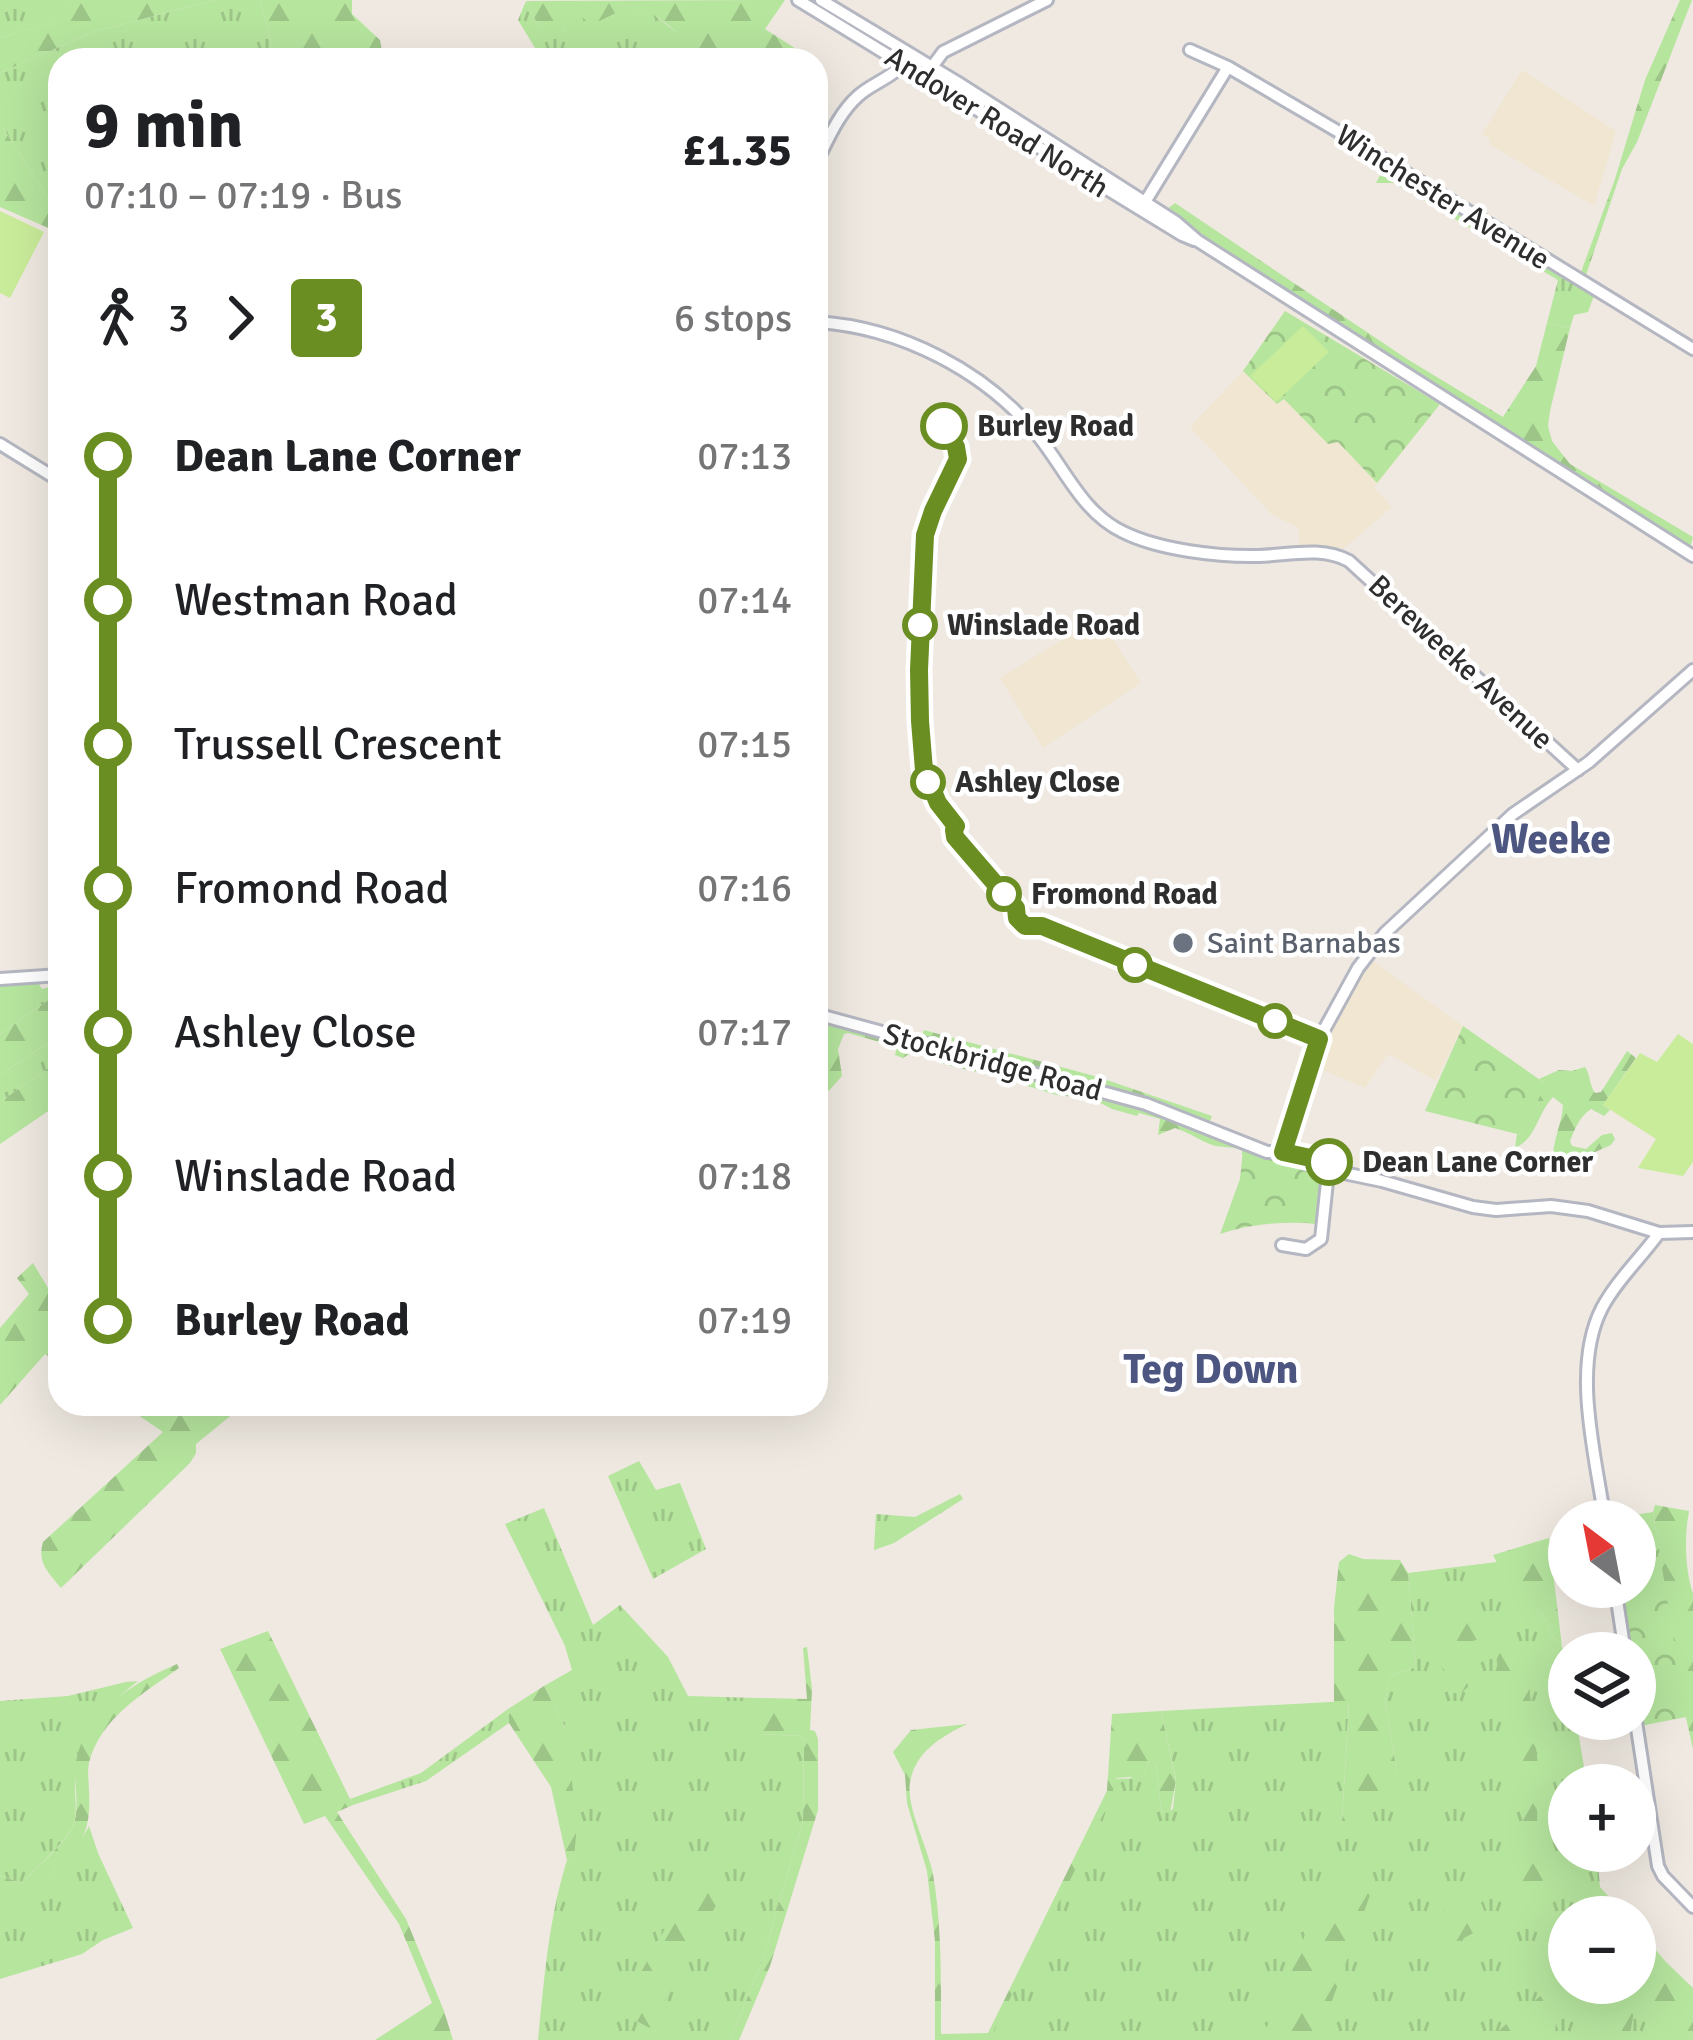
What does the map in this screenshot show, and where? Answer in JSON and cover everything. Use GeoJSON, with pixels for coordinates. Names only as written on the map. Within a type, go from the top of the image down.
{"type":"FeatureCollection","features":[{"type":"Feature","properties":{"kind":"street","name":"Andover Road North"},"geometry":{"type":"LineString","coordinates":[[798,0],[906,59]]}},
{"type":"Feature","properties":{"kind":"street","name":"Andover Road North"},"geometry":{"type":"LineString","coordinates":[[821,0],[906,59],[1143,206],[1182,236],[1198,241],[1693,556]]}},
{"type":"Feature","properties":{"kind":"street"},"geometry":{"type":"LineString","coordinates":[[928,73],[951,47],[1047,0]]}},
{"type":"Feature","properties":{"kind":"street","name":"Winchester Avenue"},"geometry":{"type":"LineString","coordinates":[[1190,50],[1228,67],[1693,349]]}},
{"type":"Feature","properties":{"kind":"street"},"geometry":{"type":"LineString","coordinates":[[828,141],[845,109],[906,59]]}},
{"type":"Feature","properties":{"kind":"street"},"geometry":{"type":"LineString","coordinates":[[1143,206],[1228,67]]}},
{"type":"Feature","properties":{"kind":"street","name":"Bereweeke Avenue"},"geometry":{"type":"LineString","coordinates":[[828,323],[884,334],[965,371],[1026,422],[1089,508],[1122,532],[1220,554],[1321,552],[1342,557],[1578,770]]}},
{"type":"Feature","properties":{"kind":"street"},"geometry":{"type":"LineString","coordinates":[[0,444],[48,474]]}},
{"type":"Feature","properties":{"kind":"street"},"geometry":{"type":"LineString","coordinates":[[1283,1152],[1319,1039],[1375,946],[1513,814],[1578,770],[1693,670]]}},
{"type":"Feature","properties":{"kind":"street"},"geometry":{"type":"LineString","coordinates":[[0,980],[48,976]]}},
{"type":"Feature","properties":{"kind":"street","name":"Stockbridge Road"},"geometry":{"type":"LineString","coordinates":[[828,1017],[1190,1117],[1291,1158],[1473,1208],[1551,1206],[1604,1215],[1659,1233],[1693,1232]]}},
{"type":"Feature","properties":{"kind":"street"},"geometry":{"type":"LineString","coordinates":[[1282,1245],[1306,1249],[1322,1240],[1329,1166]]}},
{"type":"Feature","properties":{"kind":"street"},"geometry":{"type":"LineString","coordinates":[[1602,1500],[1587,1388],[1588,1348],[1601,1309],[1659,1233]]}},
{"type":"Feature","properties":{"kind":"street"},"geometry":{"type":"LineString","coordinates":[[1639,1740],[1658,1866],[1693,1907]]}},
{"type":"Feature","properties":{"kind":"shaded area"},"geometry":{"type":"Polygon","coordinates":[[[1522,70],[1616,131],[1594,206],[1489,144],[1491,140],[1482,134],[1522,70]]]}},
{"type":"Feature","properties":{"kind":"shaded area"},"geometry":{"type":"Polygon","coordinates":[[[1285,311],[1440,404],[1374,488],[1392,507],[1343,549],[1300,549],[1298,527],[1272,515],[1190,427],[1243,371],[1285,311]]]}},
{"type":"Feature","properties":{"kind":"shaded area"},"geometry":{"type":"Polygon","coordinates":[[[1099,617],[1141,683],[1043,748],[1000,678],[1099,617]]]}},
{"type":"Feature","properties":{"kind":"shaded area"},"geometry":{"type":"Polygon","coordinates":[[[1370,959],[1463,1026],[1436,1081],[1388,1054],[1365,1088],[1316,1067],[1326,1032],[1370,959]]]}},
{"type":"Feature","properties":{"kind":"green space"},"geometry":{"type":"Polygon","coordinates":[[[0,0],[63,0],[73,16],[0,38],[0,0]]]}},
{"type":"Feature","properties":{"kind":"green space"},"geometry":{"type":"Polygon","coordinates":[[[63,0],[215,0],[93,32],[0,73],[0,38],[72,16],[63,0]]]}},
{"type":"Feature","properties":{"kind":"green space"},"geometry":{"type":"Polygon","coordinates":[[[215,0],[260,0],[273,48],[57,48],[93,32],[215,0]]]}},
{"type":"Feature","properties":{"kind":"green space"},"geometry":{"type":"Polygon","coordinates":[[[260,0],[352,0],[352,14],[380,40],[381,48],[273,48],[260,0]]]}},
{"type":"Feature","properties":{"kind":"green space"},"geometry":{"type":"Polygon","coordinates":[[[785,0],[765,29],[795,48],[685,48],[667,24],[644,8],[622,10],[591,25],[575,11],[563,32],[555,36],[539,27],[526,1],[785,0]]]}},
{"type":"Feature","properties":{"kind":"green space"},"geometry":{"type":"Polygon","coordinates":[[[1680,0],[1692,0],[1622,169],[1586,275],[1581,272],[1645,80],[1680,0]]]}},
{"type":"Feature","properties":{"kind":"green space"},"geometry":{"type":"Polygon","coordinates":[[[526,1],[539,27],[563,32],[571,12],[645,8],[683,37],[688,48],[535,48],[518,20],[526,1]]]}},
{"type":"Feature","properties":{"kind":"green space"},"geometry":{"type":"Polygon","coordinates":[[[48,52],[48,198],[0,123],[0,73],[48,52]]]}},
{"type":"Feature","properties":{"kind":"green space"},"geometry":{"type":"Polygon","coordinates":[[[0,123],[48,198],[48,228],[0,207],[0,123]]]}},
{"type":"Feature","properties":{"kind":"green space"},"geometry":{"type":"Polygon","coordinates":[[[1385,166],[1595,293],[1588,312],[1574,315],[1570,328],[1547,323],[1558,280],[1394,183],[1376,183],[1385,166]]]}},
{"type":"Feature","properties":{"kind":"green space"},"geometry":{"type":"Polygon","coordinates":[[[1175,203],[1407,359],[1503,417],[1536,366],[1547,323],[1570,328],[1550,411],[1552,441],[1570,464],[1693,537],[1690,548],[1261,277],[1167,209],[1175,203]]]}},
{"type":"Feature","properties":{"kind":"green space"},"geometry":{"type":"Polygon","coordinates":[[[0,211],[44,232],[10,298],[0,293],[0,211]]]}},
{"type":"Feature","properties":{"kind":"green space"},"geometry":{"type":"Polygon","coordinates":[[[1285,311],[1440,404],[1377,483],[1338,442],[1328,444],[1284,399],[1277,404],[1243,371],[1285,311]]]}},
{"type":"Feature","properties":{"kind":"green space"},"geometry":{"type":"Polygon","coordinates":[[[1303,326],[1329,352],[1276,402],[1250,376],[1303,326]]]}},
{"type":"Feature","properties":{"kind":"green space"},"geometry":{"type":"Polygon","coordinates":[[[38,982],[42,989],[48,987],[48,1000],[0,1034],[0,984],[38,982]]]}},
{"type":"Feature","properties":{"kind":"green space"},"geometry":{"type":"Polygon","coordinates":[[[48,1000],[48,1043],[0,1075],[0,1034],[48,1000]]]}},
{"type":"Feature","properties":{"kind":"green space"},"geometry":{"type":"Polygon","coordinates":[[[828,1022],[1140,1106],[1269,1157],[1319,1170],[1321,1224],[1304,1223],[1242,1150],[1212,1145],[1175,1128],[1158,1135],[1160,1119],[947,1065],[914,1051],[903,1058],[895,1055],[897,1047],[848,1033],[838,1049],[842,1076],[828,1092],[828,1022]]]}},
{"type":"Feature","properties":{"kind":"green space"},"geometry":{"type":"Polygon","coordinates":[[[1463,1026],[1546,1084],[1521,1135],[1425,1111],[1463,1026]]]}},
{"type":"Feature","properties":{"kind":"green space"},"geometry":{"type":"Polygon","coordinates":[[[924,1030],[1098,1077],[1212,1116],[1210,1121],[1132,1094],[922,1036],[924,1030]]]}},
{"type":"Feature","properties":{"kind":"green space"},"geometry":{"type":"Polygon","coordinates":[[[1678,1034],[1693,1044],[1693,1162],[1683,1176],[1638,1168],[1656,1139],[1603,1105],[1640,1053],[1657,1062],[1678,1034]]]}},
{"type":"Feature","properties":{"kind":"green space"},"geometry":{"type":"Polygon","coordinates":[[[48,1043],[48,1068],[0,1102],[0,1075],[48,1043]]]}},
{"type":"Feature","properties":{"kind":"green space"},"geometry":{"type":"Polygon","coordinates":[[[1627,1051],[1636,1058],[1603,1105],[1610,1110],[1604,1116],[1591,1109],[1587,1112],[1570,1141],[1586,1149],[1612,1133],[1611,1145],[1595,1152],[1582,1169],[1553,1155],[1563,1105],[1553,1097],[1528,1138],[1515,1148],[1517,1134],[1521,1135],[1545,1083],[1539,1079],[1559,1070],[1585,1067],[1595,1093],[1601,1092],[1627,1051]]]}},
{"type":"Feature","properties":{"kind":"green space"},"geometry":{"type":"Polygon","coordinates":[[[48,1068],[48,1111],[0,1144],[0,1102],[48,1068]]]}},
{"type":"Feature","properties":{"kind":"green space"},"geometry":{"type":"Polygon","coordinates":[[[1243,1150],[1320,1173],[1321,1224],[1270,1224],[1220,1234],[1240,1179],[1243,1150]]]}},
{"type":"Feature","properties":{"kind":"green space"},"geometry":{"type":"Polygon","coordinates":[[[33,1263],[48,1288],[48,1356],[0,1405],[0,1328],[29,1294],[17,1278],[33,1263]]]}},
{"type":"Feature","properties":{"kind":"green space"},"geometry":{"type":"Polygon","coordinates":[[[140,1416],[230,1416],[196,1444],[190,1463],[61,1588],[43,1562],[43,1542],[163,1432],[140,1416]]]}},
{"type":"Feature","properties":{"kind":"green space"},"geometry":{"type":"Polygon","coordinates":[[[639,1461],[656,1490],[680,1483],[706,1549],[653,1579],[608,1476],[639,1461]]]}},
{"type":"Feature","properties":{"kind":"green space"},"geometry":{"type":"Polygon","coordinates":[[[960,1494],[963,1499],[894,1543],[874,1550],[876,1514],[915,1517],[960,1494]]]}},
{"type":"Feature","properties":{"kind":"green space"},"geometry":{"type":"Polygon","coordinates":[[[1656,1505],[1689,1511],[1686,1553],[1693,1594],[1693,1749],[1656,1505]]]}},
{"type":"Feature","properties":{"kind":"green space"},"geometry":{"type":"Polygon","coordinates":[[[544,1508],[593,1625],[620,1605],[668,1657],[688,1696],[757,1698],[757,1734],[801,1736],[804,1744],[803,1821],[762,1962],[730,2040],[538,2040],[556,1904],[567,1860],[574,1857],[566,1729],[544,1686],[572,1670],[565,1646],[505,1524],[544,1508]]]}},
{"type":"Feature","properties":{"kind":"green space"},"geometry":{"type":"Polygon","coordinates":[[[1656,1531],[1686,1717],[1656,1723],[1656,1632],[1626,1632],[1622,1608],[1656,1608],[1656,1531]]]}},
{"type":"Feature","properties":{"kind":"green space"},"geometry":{"type":"Polygon","coordinates":[[[1548,1538],[1548,1608],[1557,1608],[1560,1632],[1551,1632],[1541,1611],[1521,1609],[1493,1555],[1548,1538]]]}},
{"type":"Feature","properties":{"kind":"green space"},"geometry":{"type":"Polygon","coordinates":[[[1349,1554],[1400,1560],[1408,1573],[1416,1667],[1390,1676],[1385,1701],[1397,1773],[1362,1816],[1342,1822],[1349,1702],[1334,1703],[1334,1608],[1339,1562],[1349,1554]]]}},
{"type":"Feature","properties":{"kind":"green space"},"geometry":{"type":"Polygon","coordinates":[[[1497,1562],[1521,1608],[1541,1611],[1551,1632],[1548,1740],[1580,1740],[1584,1764],[1548,1764],[1548,1872],[1599,1872],[1600,1887],[1608,1896],[1548,1896],[1548,2004],[1656,2004],[1689,2038],[1693,2034],[1693,2040],[987,2040],[1107,1791],[1108,1779],[1142,1778],[1149,1761],[1156,1764],[1161,1809],[1165,1813],[1173,1809],[1176,1779],[1161,1711],[1349,1701],[1342,1821],[1397,1773],[1385,1701],[1390,1676],[1416,1667],[1408,1573],[1497,1562]]]}},
{"type":"Feature","properties":{"kind":"green space"},"geometry":{"type":"Polygon","coordinates":[[[1446,1610],[1491,1628],[1537,1661],[1529,1685],[1543,1876],[1542,1891],[1531,1907],[1523,1903],[1516,1872],[1517,1858],[1526,1844],[1496,1655],[1493,1645],[1484,1640],[1467,1644],[1468,1687],[1452,1693],[1446,1685],[1434,1628],[1439,1612],[1446,1610]]]}},
{"type":"Feature","properties":{"kind":"green space"},"geometry":{"type":"Polygon","coordinates":[[[268,1631],[353,1805],[337,1812],[406,1919],[453,2040],[375,2040],[432,2003],[399,1924],[325,1816],[304,1824],[220,1649],[268,1631]]]}},
{"type":"Feature","properties":{"kind":"green space"},"geometry":{"type":"Polygon","coordinates":[[[807,1647],[810,1730],[818,1739],[818,1810],[770,1966],[739,2040],[730,2040],[762,1962],[803,1821],[804,1744],[801,1736],[757,1734],[757,1698],[807,1699],[803,1648],[807,1647]]]}},
{"type":"Feature","properties":{"kind":"green space"},"geometry":{"type":"Polygon","coordinates":[[[177,1664],[179,1668],[125,1708],[103,1733],[89,1763],[89,1815],[80,1842],[0,1934],[0,1875],[22,1884],[72,1828],[78,1752],[96,1718],[125,1692],[177,1664]]]}},
{"type":"Feature","properties":{"kind":"green space"},"geometry":{"type":"Polygon","coordinates":[[[138,1681],[104,1712],[87,1736],[77,1765],[75,1817],[68,1834],[22,1884],[0,1875],[0,1701],[68,1696],[138,1681]]]}},
{"type":"Feature","properties":{"kind":"green space"},"geometry":{"type":"Polygon","coordinates":[[[544,1686],[566,1729],[577,1826],[574,1857],[567,1860],[551,1787],[509,1723],[508,1709],[544,1686]]]}},
{"type":"Feature","properties":{"kind":"green space"},"geometry":{"type":"Polygon","coordinates":[[[508,1709],[509,1723],[426,1781],[353,1805],[350,1799],[421,1773],[508,1709]]]}},
{"type":"Feature","properties":{"kind":"green space"},"geometry":{"type":"Polygon","coordinates":[[[1161,1711],[1176,1780],[1170,1813],[1161,1809],[1156,1764],[1149,1761],[1137,1780],[1116,1778],[1111,1799],[989,2040],[935,2040],[935,1941],[927,1871],[907,1803],[905,1775],[893,1752],[911,1730],[967,1724],[924,1753],[913,1771],[910,1792],[936,1894],[941,2034],[988,2033],[1107,1791],[1112,1714],[1161,1711]]]}},
{"type":"Feature","properties":{"kind":"green space"},"geometry":{"type":"Polygon","coordinates":[[[89,1826],[133,1928],[82,1954],[0,1979],[0,1934],[89,1826]]]}},
{"type":"Feature","properties":{"kind":"green space"},"geometry":{"type":"Polygon","coordinates":[[[714,1862],[720,1865],[721,1896],[650,2028],[619,2012],[695,1875],[714,1862]]]}},
{"type":"Feature","properties":{"kind":"green space"},"geometry":{"type":"Polygon","coordinates":[[[1368,1871],[1374,1884],[1318,2040],[1260,2040],[1306,1932],[1335,1888],[1368,1871]]]}},
{"type":"Feature","properties":{"kind":"green space"},"geometry":{"type":"Polygon","coordinates":[[[1467,1884],[1489,1925],[1438,1945],[1437,1928],[1444,1911],[1467,1884]]]}},
{"type":"Feature","properties":{"kind":"green space"},"geometry":{"type":"Polygon","coordinates":[[[1656,1950],[1666,1962],[1656,1971],[1656,1950]]]}},
{"type":"Feature","properties":{"kind":"green space"},"geometry":{"type":"Polygon","coordinates":[[[1666,1962],[1693,1988],[1693,2034],[1688,2039],[1654,2004],[1656,1971],[1666,1962]]]}},
{"type":"Feature","properties":{"kind":"green space"},"geometry":{"type":"Polygon","coordinates":[[[1548,1989],[1548,2004],[1558,2004],[1554,2040],[1490,2040],[1548,1989]]]}},
{"type":"Feature","properties":{"kind":"green space"},"geometry":{"type":"Polygon","coordinates":[[[1595,2004],[1635,2004],[1629,2040],[1585,2040],[1595,2004]]]}},
{"type":"Feature","properties":{"kind":"bus line","name":"3"},"geometry":{"type":"LineString","coordinates":[[944,426],[958,459],[925,535],[920,721],[924,770],[938,803],[956,826],[955,837],[1016,908],[1025,926],[1042,926],[1319,1039],[1283,1152],[1329,1162]]}},
{"type":"Feature","properties":{"kind":"place","name":"Burley Road"},"geometry":{"type":"Point","coordinates":[944,426]}},
{"type":"Feature","properties":{"kind":"place","name":"Winslade Road"},"geometry":{"type":"Point","coordinates":[920,625]}},
{"type":"Feature","properties":{"kind":"place","name":"Ashley Close"},"geometry":{"type":"Point","coordinates":[928,782]}},
{"type":"Feature","properties":{"kind":"place","name":"Fromond Road"},"geometry":{"type":"Point","coordinates":[1004,894]}},
{"type":"Feature","properties":{"kind":"place","name":"Saint Barnabas"},"geometry":{"type":"Point","coordinates":[1183,943]}},
{"type":"Feature","properties":{"kind":"place","name":"Dean Lane Corner"},"geometry":{"type":"Point","coordinates":[1329,1162]}},
{"type":"Feature","properties":{"kind":"district","name":"Weeke"},"geometry":{"type":"Point","coordinates":[1551,838]}},
{"type":"Feature","properties":{"kind":"district","name":"Teg Down"},"geometry":{"type":"Point","coordinates":[1211,1368]}}]}
